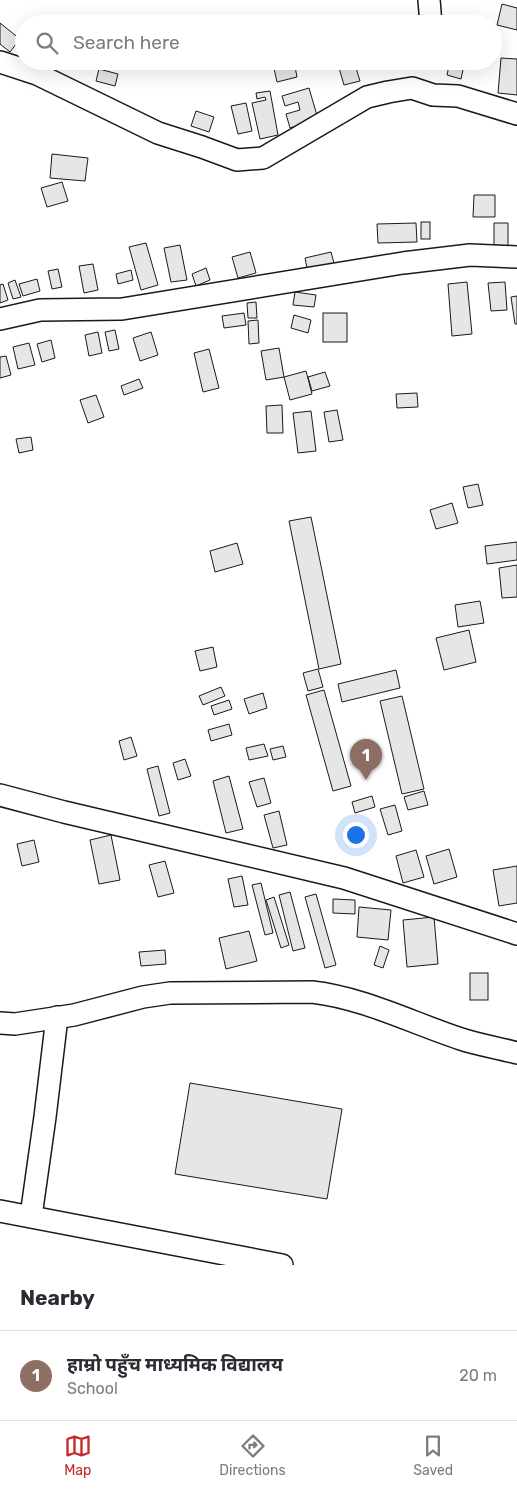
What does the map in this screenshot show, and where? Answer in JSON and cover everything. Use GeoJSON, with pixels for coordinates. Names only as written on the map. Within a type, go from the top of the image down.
{"type":"FeatureCollection","features":[{"type":"Feature","properties":{"kind":"street"},"geometry":{"type":"LineString","coordinates":[[428,0],[430,15]]}},
{"type":"Feature","properties":{"kind":"street"},"geometry":{"type":"LineString","coordinates":[[0,62],[15,67]]}},
{"type":"Feature","properties":{"kind":"street"},"geometry":{"type":"LineString","coordinates":[[25,70],[37,74],[158,134],[237,160],[263,158],[366,97],[412,88],[433,94],[458,96],[517,114]]}},
{"type":"Feature","properties":{"kind":"street"},"geometry":{"type":"LineString","coordinates":[[0,319],[40,310],[122,309],[403,263],[470,255],[517,256]]}},
{"type":"Feature","properties":{"kind":"street"},"geometry":{"type":"LineString","coordinates":[[0,795],[64,812],[344,878],[517,934]]}},
{"type":"Feature","properties":{"kind":"street"},"geometry":{"type":"LineString","coordinates":[[0,1022],[15,1024],[66,1016],[170,992],[312,992],[331,994],[462,1040],[517,1053]]}},
{"type":"Feature","properties":{"kind":"street"},"geometry":{"type":"LineString","coordinates":[[31,1216],[45,1117],[66,1016]]}},
{"type":"Feature","properties":{"kind":"street"},"geometry":{"type":"LineString","coordinates":[[0,1211],[282,1265]]}},
{"type":"Feature","properties":{"kind":"building"},"geometry":{"type":"Polygon","coordinates":[[[502,4],[517,8],[517,30],[502,26],[502,15],[499,15],[502,4]]]}},
{"type":"Feature","properties":{"kind":"building"},"geometry":{"type":"Polygon","coordinates":[[[0,23],[15,35],[15,46],[10,52],[0,44],[0,23]]]}},
{"type":"Feature","properties":{"kind":"building"},"geometry":{"type":"Polygon","coordinates":[[[502,58],[517,59],[517,95],[498,93],[502,58]]]}},
{"type":"Feature","properties":{"kind":"building"},"geometry":{"type":"Polygon","coordinates":[[[99,70],[118,74],[115,86],[96,81],[99,70]]]}},
{"type":"Feature","properties":{"kind":"building"},"geometry":{"type":"Polygon","coordinates":[[[274,70],[296,70],[297,77],[277,82],[274,70]]]}},
{"type":"Feature","properties":{"kind":"building"},"geometry":{"type":"Polygon","coordinates":[[[340,70],[357,70],[360,81],[344,85],[340,70]]]}},
{"type":"Feature","properties":{"kind":"building"},"geometry":{"type":"Polygon","coordinates":[[[448,70],[463,70],[461,79],[447,75],[448,70]]]}},
{"type":"Feature","properties":{"kind":"building"},"geometry":{"type":"Polygon","coordinates":[[[309,88],[318,119],[290,128],[286,114],[300,110],[298,102],[285,106],[282,96],[309,88]]]}},
{"type":"Feature","properties":{"kind":"building"},"geometry":{"type":"Polygon","coordinates":[[[270,91],[278,135],[260,139],[252,103],[266,100],[265,97],[257,99],[256,93],[270,91]]]}},
{"type":"Feature","properties":{"kind":"building"},"geometry":{"type":"Polygon","coordinates":[[[246,103],[252,131],[238,134],[231,106],[246,103]]]}},
{"type":"Feature","properties":{"kind":"building"},"geometry":{"type":"Polygon","coordinates":[[[196,111],[214,117],[209,132],[191,126],[196,111]]]}},
{"type":"Feature","properties":{"kind":"building"},"geometry":{"type":"Polygon","coordinates":[[[52,154],[88,158],[85,181],[50,178],[52,154]]]}},
{"type":"Feature","properties":{"kind":"building"},"geometry":{"type":"Polygon","coordinates":[[[62,182],[68,201],[47,207],[41,188],[62,182]]]}},
{"type":"Feature","properties":{"kind":"building"},"geometry":{"type":"Polygon","coordinates":[[[474,195],[495,195],[495,217],[473,217],[474,195]]]}},
{"type":"Feature","properties":{"kind":"building"},"geometry":{"type":"Polygon","coordinates":[[[421,222],[430,222],[430,239],[421,239],[421,222]]]}},
{"type":"Feature","properties":{"kind":"building"},"geometry":{"type":"Polygon","coordinates":[[[416,223],[417,242],[378,243],[377,224],[416,223]]]}},
{"type":"Feature","properties":{"kind":"building"},"geometry":{"type":"Polygon","coordinates":[[[494,223],[508,223],[508,246],[494,245],[494,223]]]}},
{"type":"Feature","properties":{"kind":"building"},"geometry":{"type":"Polygon","coordinates":[[[146,243],[158,285],[141,290],[129,247],[146,243]]]}},
{"type":"Feature","properties":{"kind":"building"},"geometry":{"type":"Polygon","coordinates":[[[180,245],[187,280],[171,282],[164,248],[180,245]]]}},
{"type":"Feature","properties":{"kind":"building"},"geometry":{"type":"Polygon","coordinates":[[[250,252],[256,273],[238,278],[232,257],[250,252]]]}},
{"type":"Feature","properties":{"kind":"building"},"geometry":{"type":"Polygon","coordinates":[[[331,252],[335,267],[308,273],[305,258],[331,252]]]}},
{"type":"Feature","properties":{"kind":"building"},"geometry":{"type":"Polygon","coordinates":[[[93,264],[98,290],[84,293],[79,266],[93,264]]]}},
{"type":"Feature","properties":{"kind":"building"},"geometry":{"type":"Polygon","coordinates":[[[206,268],[210,280],[196,286],[192,274],[206,268]]]}},
{"type":"Feature","properties":{"kind":"building"},"geometry":{"type":"Polygon","coordinates":[[[58,269],[62,287],[52,289],[48,271],[58,269]]]}},
{"type":"Feature","properties":{"kind":"building"},"geometry":{"type":"Polygon","coordinates":[[[131,270],[133,280],[118,284],[116,274],[131,270]]]}},
{"type":"Feature","properties":{"kind":"building"},"geometry":{"type":"Polygon","coordinates":[[[37,279],[40,291],[23,296],[19,284],[37,279]]]}},
{"type":"Feature","properties":{"kind":"building"},"geometry":{"type":"Polygon","coordinates":[[[15,280],[21,297],[13,299],[8,283],[15,280]]]}},
{"type":"Feature","properties":{"kind":"building"},"geometry":{"type":"Polygon","coordinates":[[[467,282],[472,334],[452,336],[448,284],[467,282]]]}},
{"type":"Feature","properties":{"kind":"building"},"geometry":{"type":"Polygon","coordinates":[[[505,282],[507,310],[491,311],[488,283],[505,282]]]}},
{"type":"Feature","properties":{"kind":"building"},"geometry":{"type":"Polygon","coordinates":[[[3,284],[8,300],[0,303],[0,285],[3,284]]]}},
{"type":"Feature","properties":{"kind":"building"},"geometry":{"type":"Polygon","coordinates":[[[295,292],[316,295],[314,307],[293,305],[295,292]]]}},
{"type":"Feature","properties":{"kind":"building"},"geometry":{"type":"Polygon","coordinates":[[[517,296],[517,324],[515,324],[511,297],[517,296]]]}},
{"type":"Feature","properties":{"kind":"building"},"geometry":{"type":"Polygon","coordinates":[[[256,302],[257,318],[248,318],[247,303],[256,302]]]}},
{"type":"Feature","properties":{"kind":"building"},"geometry":{"type":"Polygon","coordinates":[[[244,313],[246,325],[224,328],[222,316],[244,313]]]}},
{"type":"Feature","properties":{"kind":"building"},"geometry":{"type":"Polygon","coordinates":[[[323,313],[347,313],[347,342],[323,342],[323,313]]]}},
{"type":"Feature","properties":{"kind":"building"},"geometry":{"type":"Polygon","coordinates":[[[294,315],[311,320],[308,333],[291,328],[294,315]]]}},
{"type":"Feature","properties":{"kind":"building"},"geometry":{"type":"Polygon","coordinates":[[[258,320],[259,343],[249,344],[248,321],[258,320]]]}},
{"type":"Feature","properties":{"kind":"building"},"geometry":{"type":"Polygon","coordinates":[[[115,330],[119,349],[109,351],[105,332],[115,330]]]}},
{"type":"Feature","properties":{"kind":"building"},"geometry":{"type":"Polygon","coordinates":[[[98,332],[102,353],[89,356],[85,335],[98,332]]]}},
{"type":"Feature","properties":{"kind":"building"},"geometry":{"type":"Polygon","coordinates":[[[151,332],[158,355],[140,361],[133,338],[151,332]]]}},
{"type":"Feature","properties":{"kind":"building"},"geometry":{"type":"Polygon","coordinates":[[[51,340],[55,358],[42,362],[37,344],[51,340]]]}},
{"type":"Feature","properties":{"kind":"building"},"geometry":{"type":"Polygon","coordinates":[[[29,343],[35,365],[18,369],[13,347],[29,343]]]}},
{"type":"Feature","properties":{"kind":"building"},"geometry":{"type":"Polygon","coordinates":[[[279,348],[284,377],[266,380],[261,351],[279,348]]]}},
{"type":"Feature","properties":{"kind":"building"},"geometry":{"type":"Polygon","coordinates":[[[209,349],[219,388],[203,392],[194,353],[209,349]]]}},
{"type":"Feature","properties":{"kind":"building"},"geometry":{"type":"Polygon","coordinates":[[[6,356],[11,375],[0,378],[0,357],[6,356]]]}},
{"type":"Feature","properties":{"kind":"building"},"geometry":{"type":"Polygon","coordinates":[[[306,371],[312,394],[290,400],[284,377],[306,371]]]}},
{"type":"Feature","properties":{"kind":"building"},"geometry":{"type":"Polygon","coordinates":[[[325,372],[330,386],[312,391],[308,377],[325,372]]]}},
{"type":"Feature","properties":{"kind":"building"},"geometry":{"type":"Polygon","coordinates":[[[139,379],[143,388],[124,395],[121,386],[139,379]]]}},
{"type":"Feature","properties":{"kind":"building"},"geometry":{"type":"Polygon","coordinates":[[[417,393],[418,407],[397,408],[396,394],[417,393]]]}},
{"type":"Feature","properties":{"kind":"building"},"geometry":{"type":"Polygon","coordinates":[[[96,395],[104,417],[88,423],[80,400],[96,395]]]}},
{"type":"Feature","properties":{"kind":"building"},"geometry":{"type":"Polygon","coordinates":[[[282,405],[283,433],[267,433],[266,406],[282,405]]]}},
{"type":"Feature","properties":{"kind":"building"},"geometry":{"type":"Polygon","coordinates":[[[337,410],[343,440],[329,442],[324,412],[337,410]]]}},
{"type":"Feature","properties":{"kind":"building"},"geometry":{"type":"Polygon","coordinates":[[[311,411],[316,451],[298,453],[293,413],[311,411]]]}},
{"type":"Feature","properties":{"kind":"building"},"geometry":{"type":"Polygon","coordinates":[[[31,437],[33,450],[19,453],[16,439],[31,437]]]}},
{"type":"Feature","properties":{"kind":"building"},"geometry":{"type":"Polygon","coordinates":[[[478,484],[483,505],[468,508],[463,487],[478,484]]]}},
{"type":"Feature","properties":{"kind":"building"},"geometry":{"type":"Polygon","coordinates":[[[452,503],[458,523],[436,529],[430,510],[452,503]]]}},
{"type":"Feature","properties":{"kind":"building"},"geometry":{"type":"Polygon","coordinates":[[[311,517],[341,664],[319,669],[289,521],[311,517]]]}},
{"type":"Feature","properties":{"kind":"building"},"geometry":{"type":"Polygon","coordinates":[[[517,542],[517,560],[487,564],[485,546],[517,542]]]}},
{"type":"Feature","properties":{"kind":"building"},"geometry":{"type":"Polygon","coordinates":[[[237,543],[243,564],[215,572],[210,551],[237,543]]]}},
{"type":"Feature","properties":{"kind":"building"},"geometry":{"type":"Polygon","coordinates":[[[517,565],[517,597],[502,598],[499,568],[517,565]]]}},
{"type":"Feature","properties":{"kind":"building"},"geometry":{"type":"Polygon","coordinates":[[[480,601],[484,623],[458,627],[455,605],[480,601]]]}},
{"type":"Feature","properties":{"kind":"building"},"geometry":{"type":"Polygon","coordinates":[[[469,630],[476,662],[444,670],[436,638],[469,630]]]}},
{"type":"Feature","properties":{"kind":"building"},"geometry":{"type":"Polygon","coordinates":[[[213,647],[217,667],[200,671],[195,651],[213,647]]]}},
{"type":"Feature","properties":{"kind":"building"},"geometry":{"type":"Polygon","coordinates":[[[318,669],[323,687],[308,691],[303,673],[318,669]]]}},
{"type":"Feature","properties":{"kind":"building"},"geometry":{"type":"Polygon","coordinates":[[[396,670],[400,688],[342,702],[338,684],[396,670]]]}},
{"type":"Feature","properties":{"kind":"building"},"geometry":{"type":"Polygon","coordinates":[[[221,687],[225,696],[203,705],[199,696],[221,687]]]}},
{"type":"Feature","properties":{"kind":"building"},"geometry":{"type":"Polygon","coordinates":[[[324,690],[351,786],[333,791],[306,695],[324,690]]]}},
{"type":"Feature","properties":{"kind":"building"},"geometry":{"type":"Polygon","coordinates":[[[263,693],[267,708],[249,714],[244,699],[263,693]]]}},
{"type":"Feature","properties":{"kind":"building"},"geometry":{"type":"Polygon","coordinates":[[[402,696],[424,789],[402,794],[380,701],[402,696]]]}},
{"type":"Feature","properties":{"kind":"building"},"geometry":{"type":"Polygon","coordinates":[[[229,700],[232,709],[214,715],[211,706],[229,700]]]}},
{"type":"Feature","properties":{"kind":"building"},"geometry":{"type":"Polygon","coordinates":[[[229,724],[232,735],[211,741],[208,730],[229,724]]]}},
{"type":"Feature","properties":{"kind":"building"},"geometry":{"type":"Polygon","coordinates":[[[131,737],[137,756],[124,760],[119,741],[131,737]]]}},
{"type":"Feature","properties":{"kind":"building"},"geometry":{"type":"Polygon","coordinates":[[[264,744],[268,756],[249,760],[246,748],[264,744]]]}},
{"type":"Feature","properties":{"kind":"building"},"geometry":{"type":"Polygon","coordinates":[[[283,746],[286,757],[273,760],[270,749],[283,746]]]}},
{"type":"Feature","properties":{"kind":"building"},"geometry":{"type":"Polygon","coordinates":[[[185,759],[191,776],[178,780],[173,763],[185,759]]]}},
{"type":"Feature","properties":{"kind":"building"},"geometry":{"type":"Polygon","coordinates":[[[158,766],[170,813],[159,816],[147,769],[158,766]]]}},
{"type":"Feature","properties":{"kind":"building"},"geometry":{"type":"Polygon","coordinates":[[[229,776],[243,829],[226,833],[213,781],[229,776]]]}},
{"type":"Feature","properties":{"kind":"building"},"geometry":{"type":"Polygon","coordinates":[[[264,778],[271,803],[257,807],[249,782],[264,778]]]}},
{"type":"Feature","properties":{"kind":"building"},"geometry":{"type":"Polygon","coordinates":[[[424,791],[428,805],[408,810],[404,797],[424,791]]]}},
{"type":"Feature","properties":{"kind":"building"},"geometry":{"type":"Polygon","coordinates":[[[372,796],[375,807],[355,813],[352,802],[372,796]]]}},
{"type":"Feature","properties":{"kind":"building"},"geometry":{"type":"Polygon","coordinates":[[[395,805],[402,831],[388,835],[380,809],[395,805]]]}},
{"type":"Feature","properties":{"kind":"building"},"geometry":{"type":"Polygon","coordinates":[[[279,811],[287,845],[273,848],[264,815],[279,811]]]}},
{"type":"Feature","properties":{"kind":"building"},"geometry":{"type":"Polygon","coordinates":[[[111,835],[120,880],[99,884],[90,840],[111,835]]]}},
{"type":"Feature","properties":{"kind":"building"},"geometry":{"type":"Polygon","coordinates":[[[34,840],[39,862],[22,866],[17,844],[34,840]]]}},
{"type":"Feature","properties":{"kind":"building"},"geometry":{"type":"Polygon","coordinates":[[[449,849],[457,877],[434,884],[426,856],[449,849]]]}},
{"type":"Feature","properties":{"kind":"building"},"geometry":{"type":"Polygon","coordinates":[[[416,850],[424,877],[403,883],[396,856],[416,850]]]}},
{"type":"Feature","properties":{"kind":"building"},"geometry":{"type":"Polygon","coordinates":[[[165,861],[174,893],[158,897],[149,865],[165,861]]]}},
{"type":"Feature","properties":{"kind":"building"},"geometry":{"type":"Polygon","coordinates":[[[517,866],[517,903],[499,906],[493,870],[517,866]]]}},
{"type":"Feature","properties":{"kind":"building"},"geometry":{"type":"Polygon","coordinates":[[[242,876],[248,905],[234,907],[228,879],[242,876]]]}},
{"type":"Feature","properties":{"kind":"building"},"geometry":{"type":"Polygon","coordinates":[[[261,883],[273,933],[265,935],[252,885],[261,883]]]}},
{"type":"Feature","properties":{"kind":"building"},"geometry":{"type":"Polygon","coordinates":[[[290,892],[305,948],[293,951],[279,895],[290,892]]]}},
{"type":"Feature","properties":{"kind":"building"},"geometry":{"type":"Polygon","coordinates":[[[316,894],[336,965],[325,968],[305,897],[316,894]]]}},
{"type":"Feature","properties":{"kind":"building"},"geometry":{"type":"Polygon","coordinates":[[[274,897],[289,945],[281,948],[266,900],[274,897]]]}},
{"type":"Feature","properties":{"kind":"building"},"geometry":{"type":"Polygon","coordinates":[[[333,899],[355,900],[355,914],[333,913],[333,899]]]}},
{"type":"Feature","properties":{"kind":"building"},"geometry":{"type":"Polygon","coordinates":[[[359,907],[391,910],[388,940],[357,937],[359,907]]]}},
{"type":"Feature","properties":{"kind":"building"},"geometry":{"type":"Polygon","coordinates":[[[434,917],[438,964],[407,967],[403,920],[434,917]]]}},
{"type":"Feature","properties":{"kind":"building"},"geometry":{"type":"Polygon","coordinates":[[[249,931],[257,961],[226,969],[219,938],[249,931]]]}},
{"type":"Feature","properties":{"kind":"building"},"geometry":{"type":"Polygon","coordinates":[[[380,946],[389,950],[383,968],[374,965],[380,946]]]}},
{"type":"Feature","properties":{"kind":"building"},"geometry":{"type":"Polygon","coordinates":[[[165,950],[166,964],[141,966],[139,952],[165,950]]]}},
{"type":"Feature","properties":{"kind":"building"},"geometry":{"type":"Polygon","coordinates":[[[470,973],[488,973],[488,1000],[470,1000],[470,973]]]}},
{"type":"Feature","properties":{"kind":"building"},"geometry":{"type":"Polygon","coordinates":[[[190,1083],[342,1109],[327,1199],[175,1174],[190,1083]]]}},
{"type":"Feature","properties":{"kind":"place","name":"हाम्रो पहुँच माध्यमिक विद्यालय"},"geometry":{"type":"Point","coordinates":[366,780]}}]}
